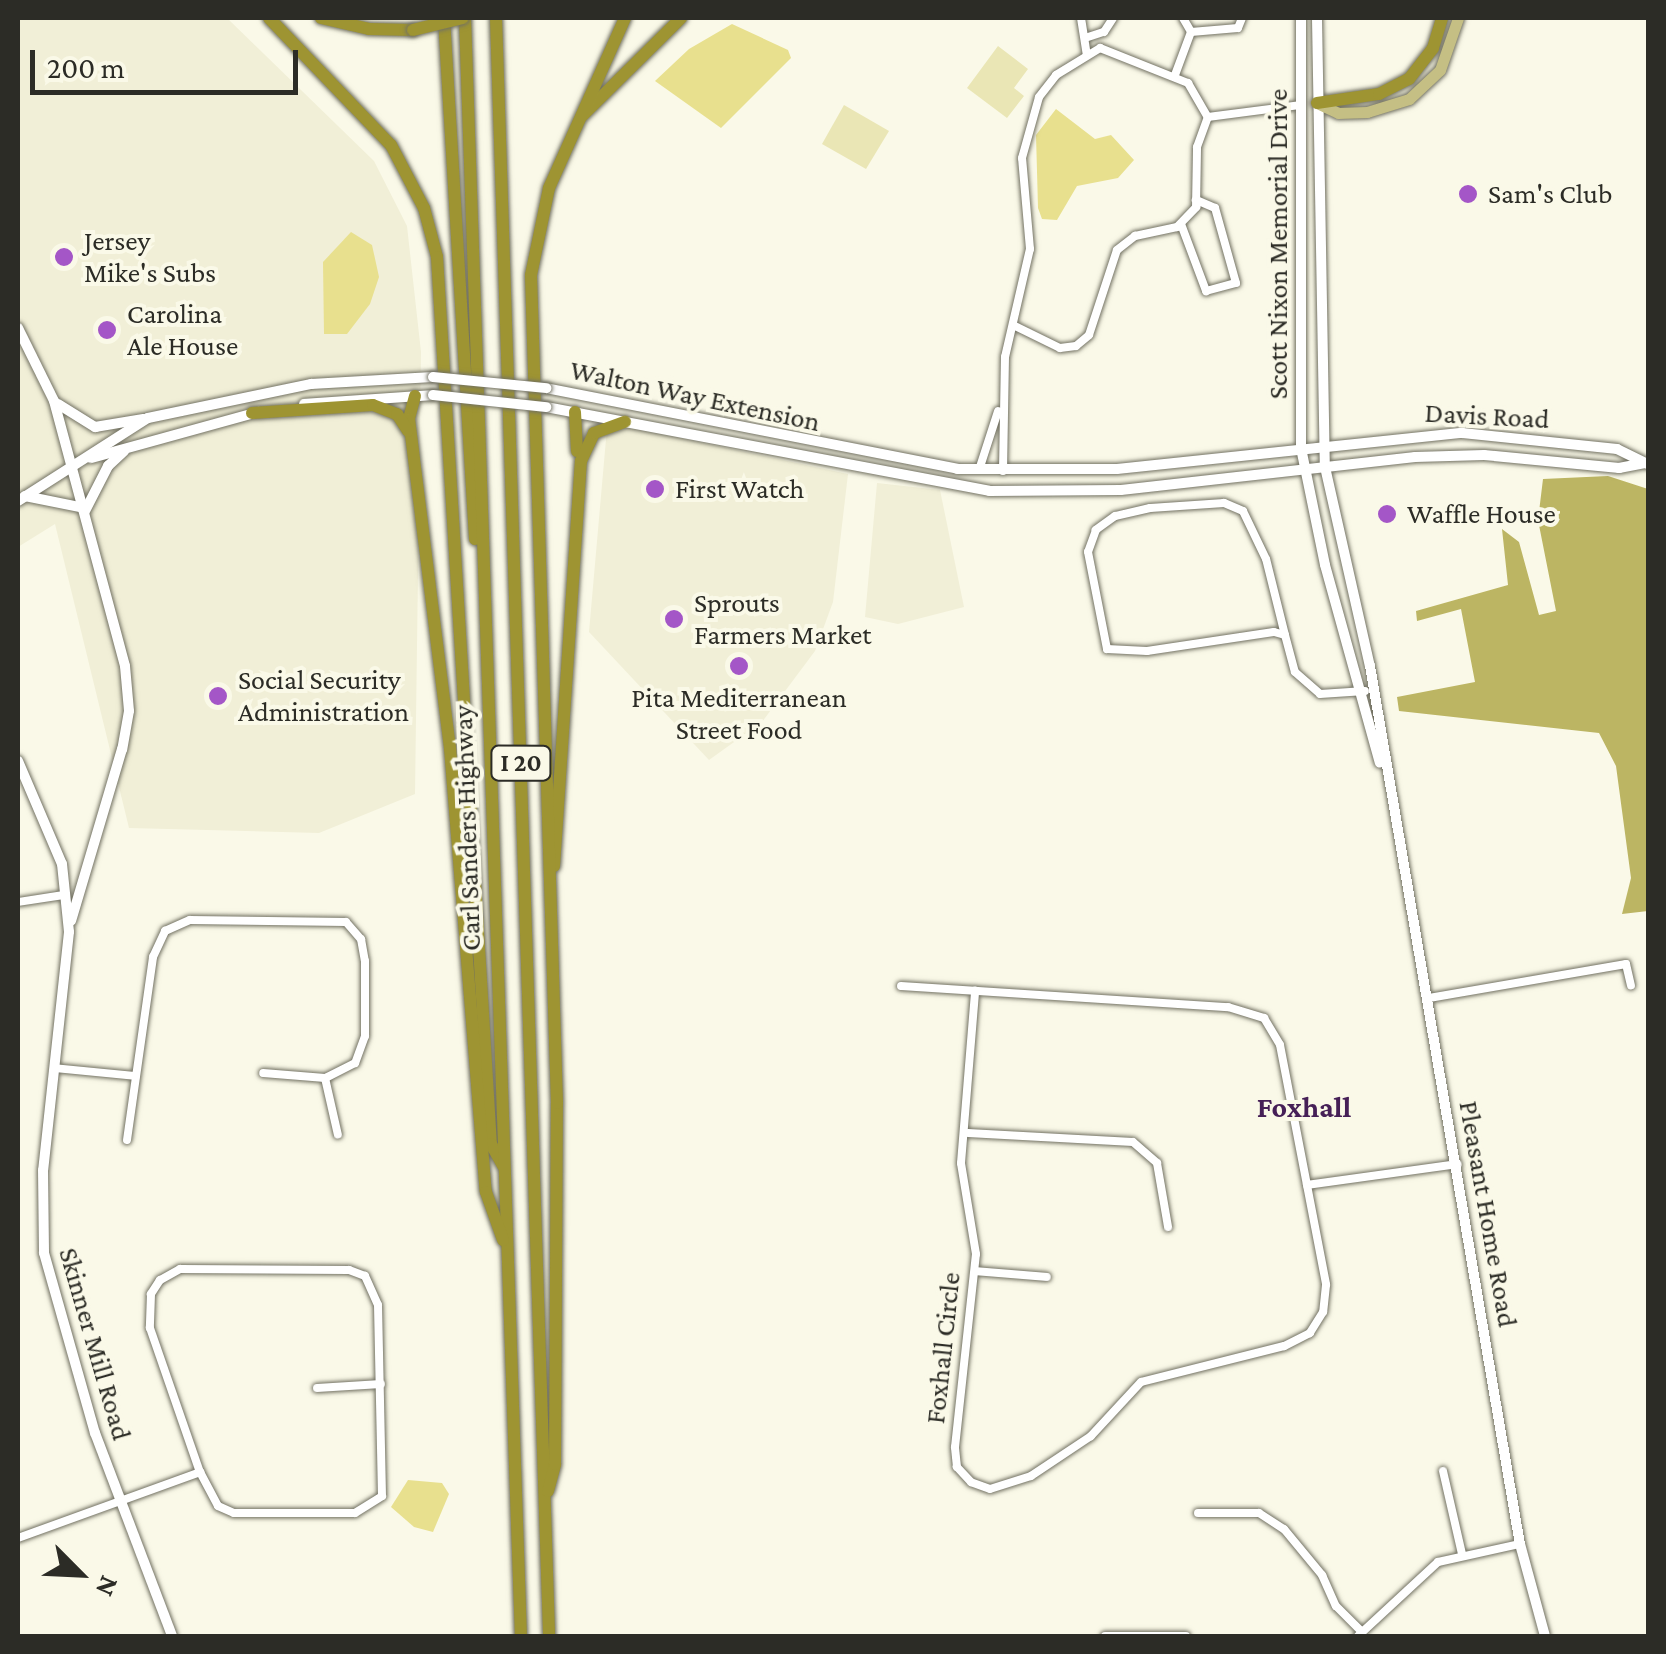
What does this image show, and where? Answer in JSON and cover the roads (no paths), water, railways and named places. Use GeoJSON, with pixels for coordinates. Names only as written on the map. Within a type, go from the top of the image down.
{"type":"FeatureCollection","features":[{"type":"Feature","properties":{"kind":"highway"},"geometry":{"type":"LineString","coordinates":[[269,18],[391,145],[424,208],[437,257],[491,1144],[506,1170]]}},
{"type":"Feature","properties":{"kind":"highway"},"geometry":{"type":"LineString","coordinates":[[321,18],[369,29],[413,30],[464,18]]}},
{"type":"Feature","properties":{"kind":"highway"},"geometry":{"type":"LineString","coordinates":[[444,18],[472,522],[484,583]]}},
{"type":"Feature","properties":{"kind":"highway","name":"Carl Sanders Highway"},"geometry":{"type":"LineString","coordinates":[[464,18],[521,1636]]}},
{"type":"Feature","properties":{"kind":"highway","name":"Carl Sanders Highway"},"geometry":{"type":"LineString","coordinates":[[496,18],[549,1636]]}},
{"type":"Feature","properties":{"kind":"highway"},"geometry":{"type":"LineString","coordinates":[[544,1508],[556,1446],[550,880],[530,275],[548,188],[625,18]]}},
{"type":"Feature","properties":{"kind":"highway"},"geometry":{"type":"LineString","coordinates":[[578,120],[680,18]]}},
{"type":"Feature","properties":{"kind":"highway"},"geometry":{"type":"LineString","coordinates":[[1318,103],[1379,94],[1409,79],[1434,48],[1442,18]]}},
{"type":"Feature","properties":{"kind":"highway"},"geometry":{"type":"LineString","coordinates":[[415,396],[412,441],[450,748],[486,1192],[508,1253]]}},
{"type":"Feature","properties":{"kind":"highway"},"geometry":{"type":"LineString","coordinates":[[252,413],[381,406],[403,420],[412,441]]}},
{"type":"Feature","properties":{"kind":"highway"},"geometry":{"type":"LineString","coordinates":[[550,880],[558,853],[575,412]]}},
{"type":"Feature","properties":{"kind":"highway"},"geometry":{"type":"LineString","coordinates":[[572,559],[585,442],[604,425],[625,422]]}},
{"type":"Feature","properties":{"kind":"main road","name":"Scott Nixon Memorial Drive"},"geometry":{"type":"LineString","coordinates":[[1301,18],[1305,470]]}},
{"type":"Feature","properties":{"kind":"main road","name":"Scott Nixon Memorial Drive"},"geometry":{"type":"LineString","coordinates":[[1317,18],[1325,467]]}},
{"type":"Feature","properties":{"kind":"main road"},"geometry":{"type":"LineString","coordinates":[[1301,105],[1318,103],[1338,112],[1367,112],[1409,99],[1447,58],[1458,18]]}},
{"type":"Feature","properties":{"kind":"main road"},"geometry":{"type":"LineString","coordinates":[[18,328],[54,401],[113,605],[129,710],[69,932]]}},
{"type":"Feature","properties":{"kind":"main road"},"geometry":{"type":"LineString","coordinates":[[415,396],[431,377]]}},
{"type":"Feature","properties":{"kind":"main road","name":"Walton Way Extension"},"geometry":{"type":"LineString","coordinates":[[21,499],[148,418],[311,384],[431,377],[546,388],[858,453],[1003,472],[1117,469],[1324,444]]}},
{"type":"Feature","properties":{"kind":"main road"},"geometry":{"type":"LineString","coordinates":[[570,392],[575,412]]}},
{"type":"Feature","properties":{"kind":"main road","name":"Walton Way Extension"},"geometry":{"type":"LineString","coordinates":[[71,465],[252,413],[433,395],[546,406],[853,469],[989,490],[1120,490],[1325,467]]}},
{"type":"Feature","properties":{"kind":"main road"},"geometry":{"type":"LineString","coordinates":[[54,401],[95,427],[148,418]]}},
{"type":"Feature","properties":{"kind":"main road","name":"Davis Road"},"geometry":{"type":"LineString","coordinates":[[1324,444],[1485,433],[1617,449],[1647,463]]}},
{"type":"Feature","properties":{"kind":"main road"},"geometry":{"type":"LineString","coordinates":[[84,510],[108,466],[134,444]]}},
{"type":"Feature","properties":{"kind":"main road"},"geometry":{"type":"LineString","coordinates":[[853,469],[858,453]]}},
{"type":"Feature","properties":{"kind":"main road","name":"Davis Road"},"geometry":{"type":"LineString","coordinates":[[1325,467],[1484,456],[1618,468],[1647,463]]}},
{"type":"Feature","properties":{"kind":"main road","name":"Pleasant Home Road"},"geometry":{"type":"LineString","coordinates":[[1325,467],[1374,687],[1520,1544],[1544,1636]]}},
{"type":"Feature","properties":{"kind":"main road","name":"Pleasant Home Road"},"geometry":{"type":"LineString","coordinates":[[1305,470],[1358,693],[1390,798]]}},
{"type":"Feature","properties":{"kind":"main road"},"geometry":{"type":"LineString","coordinates":[[21,499],[84,510]]}},
{"type":"Feature","properties":{"kind":"main road","name":"Skinner Mill Road"},"geometry":{"type":"LineString","coordinates":[[18,762],[62,864],[69,932],[43,1170],[44,1254],[118,1500],[172,1636]]}},
{"type":"Feature","properties":{"kind":"main road"},"geometry":{"type":"LineString","coordinates":[[62,864],[88,862]]}},
{"type":"Feature","properties":{"kind":"street"},"geometry":{"type":"LineString","coordinates":[[1081,18],[1088,54]]}},
{"type":"Feature","properties":{"kind":"street"},"geometry":{"type":"LineString","coordinates":[[1084,38],[1104,32],[1114,18]]}},
{"type":"Feature","properties":{"kind":"street"},"geometry":{"type":"LineString","coordinates":[[1183,18],[1191,32]]}},
{"type":"Feature","properties":{"kind":"street"},"geometry":{"type":"LineString","coordinates":[[1191,32],[1238,28],[1242,18]]}},
{"type":"Feature","properties":{"kind":"street"},"geometry":{"type":"LineString","coordinates":[[1175,75],[1191,32]]}},
{"type":"Feature","properties":{"kind":"street"},"geometry":{"type":"LineString","coordinates":[[979,470],[1000,402],[1015,326],[1030,250],[1025,134],[1056,75],[1100,48],[1175,75],[1196,92],[1208,117],[1197,148],[1196,200],[1181,224],[1135,236],[1118,250],[1089,335],[1076,346],[1060,348],[1015,326]]}},
{"type":"Feature","properties":{"kind":"street"},"geometry":{"type":"LineString","coordinates":[[1208,117],[1301,105]]}},
{"type":"Feature","properties":{"kind":"street"},"geometry":{"type":"LineString","coordinates":[[1181,224],[1206,290],[1236,283],[1215,208],[1196,200]]}},
{"type":"Feature","properties":{"kind":"street"},"geometry":{"type":"LineString","coordinates":[[1000,402],[1003,472]]}},
{"type":"Feature","properties":{"kind":"street"},"geometry":{"type":"LineString","coordinates":[[1120,490],[1124,514]]}},
{"type":"Feature","properties":{"kind":"street"},"geometry":{"type":"LineString","coordinates":[[1286,634],[1147,651],[1107,650],[1088,552],[1096,530],[1124,514],[1224,503],[1243,511],[1266,559],[1286,634],[1295,672],[1320,694],[1358,693],[1374,687]]}},
{"type":"Feature","properties":{"kind":"street"},"geometry":{"type":"LineString","coordinates":[[18,902],[64,895]]}},
{"type":"Feature","properties":{"kind":"street"},"geometry":{"type":"LineString","coordinates":[[127,1140],[153,957],[165,931],[190,920],[324,918],[346,922],[361,940],[365,999],[365,1036],[355,1063],[325,1078],[263,1072]]}},
{"type":"Feature","properties":{"kind":"street"},"geometry":{"type":"LineString","coordinates":[[1429,998],[1626,964],[1631,985]]}},
{"type":"Feature","properties":{"kind":"street","name":"Foxhall Circle"},"geometry":{"type":"LineString","coordinates":[[901,986],[1228,1007],[1264,1018],[1280,1045],[1326,1285],[1323,1312],[1310,1333],[1284,1346],[1141,1382],[1091,1436],[1005,1488],[971,1482],[957,1467],[975,1271],[961,1163],[968,1133],[976,991]]}},
{"type":"Feature","properties":{"kind":"street"},"geometry":{"type":"LineString","coordinates":[[54,1068],[136,1076]]}},
{"type":"Feature","properties":{"kind":"street"},"geometry":{"type":"LineString","coordinates":[[325,1078],[338,1135]]}},
{"type":"Feature","properties":{"kind":"street"},"geometry":{"type":"LineString","coordinates":[[968,1133],[1133,1142],[1157,1164],[1168,1227]]}},
{"type":"Feature","properties":{"kind":"street"},"geometry":{"type":"LineString","coordinates":[[1307,1185],[1458,1164]]}},
{"type":"Feature","properties":{"kind":"street"},"geometry":{"type":"LineString","coordinates":[[180,1269],[349,1270],[365,1276],[378,1305],[386,1482],[382,1496],[366,1508],[234,1513],[218,1506],[200,1472],[148,1313],[160,1280],[180,1269]]}},
{"type":"Feature","properties":{"kind":"street"},"geometry":{"type":"LineString","coordinates":[[975,1271],[1047,1277]]}},
{"type":"Feature","properties":{"kind":"street"},"geometry":{"type":"LineString","coordinates":[[316,1388],[381,1384]]}},
{"type":"Feature","properties":{"kind":"street"},"geometry":{"type":"LineString","coordinates":[[1443,1471],[1462,1554]]}},
{"type":"Feature","properties":{"kind":"street"},"geometry":{"type":"LineString","coordinates":[[18,1538],[200,1472]]}},
{"type":"Feature","properties":{"kind":"street"},"geometry":{"type":"LineString","coordinates":[[1198,1513],[1259,1513],[1284,1529],[1322,1575],[1336,1606],[1360,1634],[1418,1576],[1462,1554],[1520,1544]]}},
{"type":"Feature","properties":{"kind":"street"},"geometry":{"type":"LineString","coordinates":[[1106,1636],[1186,1636]]}},
{"type":"Feature","properties":{"kind":"place","name":"Sam's Club"},"geometry":{"type":"Point","coordinates":[1468,194]}},
{"type":"Feature","properties":{"kind":"place","name":"Jersey Mike's Subs"},"geometry":{"type":"Point","coordinates":[64,257]}},
{"type":"Feature","properties":{"kind":"place","name":"Carolina Ale House"},"geometry":{"type":"Point","coordinates":[107,330]}},
{"type":"Feature","properties":{"kind":"place","name":"First Watch"},"geometry":{"type":"Point","coordinates":[655,489]}},
{"type":"Feature","properties":{"kind":"place","name":"Waffle House"},"geometry":{"type":"Point","coordinates":[1387,514]}},
{"type":"Feature","properties":{"kind":"place","name":"Sprouts Farmers Market"},"geometry":{"type":"Point","coordinates":[674,619]}},
{"type":"Feature","properties":{"kind":"place","name":"Pita Mediterranean Street Food"},"geometry":{"type":"Point","coordinates":[739,666]}},
{"type":"Feature","properties":{"kind":"place","name":"Social Security Administration"},"geometry":{"type":"Point","coordinates":[218,696]}},
{"type":"Feature","properties":{"kind":"district","name":"Foxhall"},"geometry":{"type":"Point","coordinates":[1304,1107]}}]}
